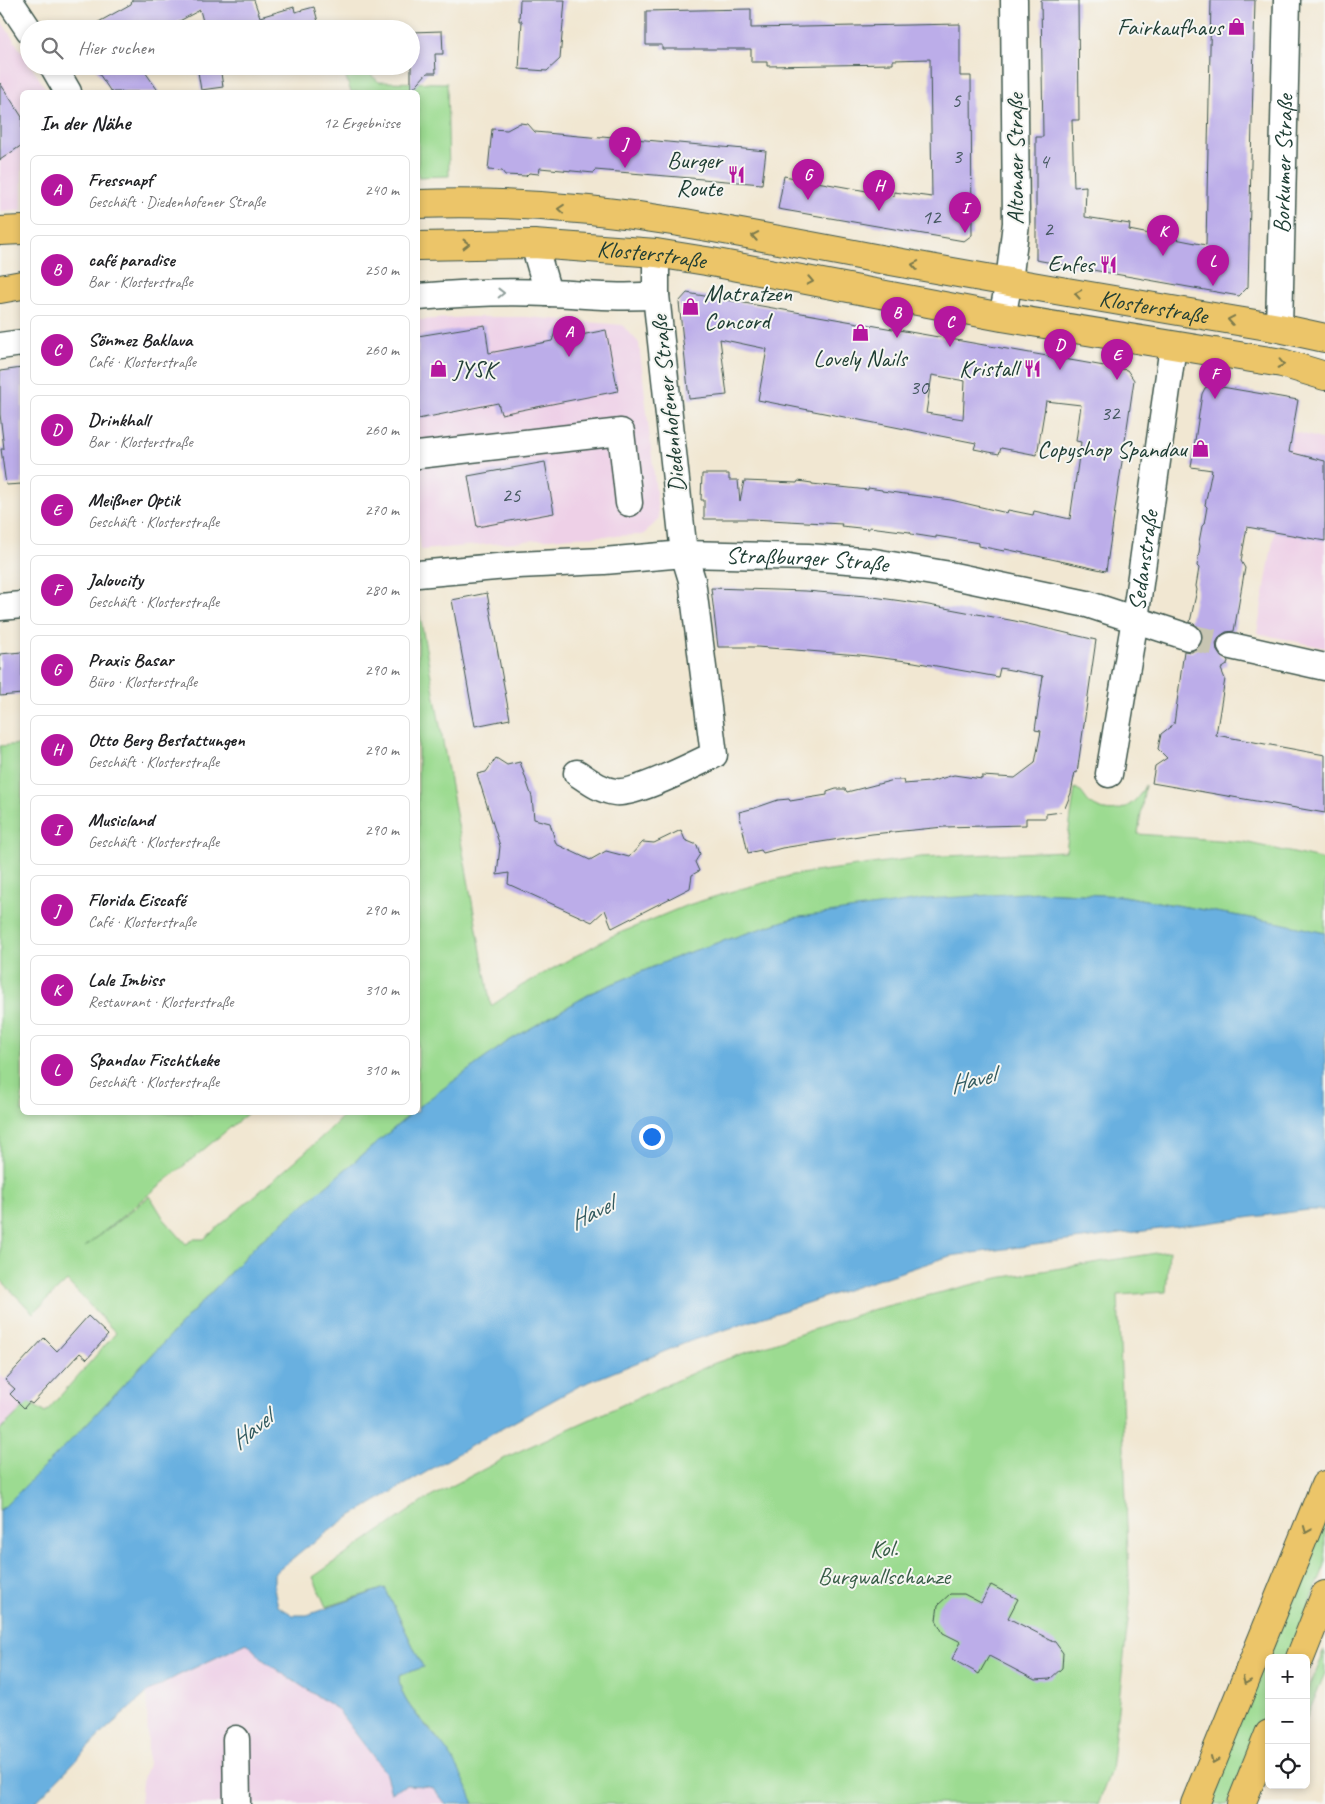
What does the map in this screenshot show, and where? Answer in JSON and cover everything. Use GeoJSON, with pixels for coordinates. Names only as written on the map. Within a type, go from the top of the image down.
{"type":"FeatureCollection","features":[{"type":"Feature","properties":{"kind":"main road","name":"Klosterstraße"},"geometry":{"type":"LineString","coordinates":[[420,204],[525,206],[597,212],[678,222],[1009,282],[1279,328],[1325,338]]}},
{"type":"Feature","properties":{"kind":"main road","name":"Klosterstraße"},"geometry":{"type":"LineString","coordinates":[[420,246],[534,244],[656,253],[1002,317],[1282,363],[1325,376]]}},
{"type":"Feature","properties":{"kind":"main road"},"geometry":{"type":"LineString","coordinates":[[0,288],[20,284]]}},
{"type":"Feature","properties":{"kind":"main road"},"geometry":{"type":"LineString","coordinates":[[1195,1804],[1325,1485]]}},
{"type":"Feature","properties":{"kind":"main road"},"geometry":{"type":"LineString","coordinates":[[1302,1654],[1325,1595]]}},
{"type":"Feature","properties":{"kind":"main road"},"geometry":{"type":"LineString","coordinates":[[1240,1804],[1265,1744]]}},
{"type":"Feature","properties":{"kind":"street"},"geometry":{"type":"LineString","coordinates":[[9,0],[22,20]]}},
{"type":"Feature","properties":{"kind":"street","name":"Altonaer Straße"},"geometry":{"type":"LineString","coordinates":[[1002,317],[1009,282],[1016,224],[1014,0]]}},
{"type":"Feature","properties":{"kind":"street","name":"Borkumer Straße"},"geometry":{"type":"LineString","coordinates":[[1279,328],[1287,0]]}},
{"type":"Feature","properties":{"kind":"street"},"geometry":{"type":"LineString","coordinates":[[534,244],[548,293]]}},
{"type":"Feature","properties":{"kind":"street","name":"Diedenhofener Straße"},"geometry":{"type":"LineString","coordinates":[[577,773],[598,788],[616,792],[633,791],[714,755],[692,580],[684,554],[656,295],[656,253]]}},
{"type":"Feature","properties":{"kind":"street"},"geometry":{"type":"LineString","coordinates":[[420,297],[455,294],[548,293],[639,297],[656,295]]}},
{"type":"Feature","properties":{"kind":"street"},"geometry":{"type":"LineString","coordinates":[[0,346],[20,343]]}},
{"type":"Feature","properties":{"kind":"street","name":"Sedanstraße"},"geometry":{"type":"LineString","coordinates":[[1109,774],[1135,619],[1173,346]]}},
{"type":"Feature","properties":{"kind":"street"},"geometry":{"type":"LineString","coordinates":[[420,454],[621,432],[629,503]]}},
{"type":"Feature","properties":{"kind":"street","name":"Straßburger Straße"},"geometry":{"type":"LineString","coordinates":[[420,571],[604,561],[684,554],[808,557],[874,562],[944,574],[1087,604],[1188,637]]}},
{"type":"Feature","properties":{"kind":"street"},"geometry":{"type":"LineString","coordinates":[[0,607],[20,605]]}},
{"type":"Feature","properties":{"kind":"street"},"geometry":{"type":"LineString","coordinates":[[1231,646],[1325,667]]}},
{"type":"Feature","properties":{"kind":"street"},"geometry":{"type":"LineString","coordinates":[[236,1739],[237,1804]]}},
{"type":"Feature","properties":{"kind":"shaded area"},"geometry":{"type":"Polygon","coordinates":[[[0,19],[20,49],[20,75],[37,75],[47,90],[20,90],[20,210],[0,211],[0,19]]]}},
{"type":"Feature","properties":{"kind":"shaded area"},"geometry":{"type":"Polygon","coordinates":[[[470,317],[527,317],[622,325],[639,343],[659,519],[643,535],[571,537],[421,550],[420,320],[470,317]]]}},
{"type":"Feature","properties":{"kind":"shaded area"},"geometry":{"type":"Polygon","coordinates":[[[1292,431],[1325,440],[1325,648],[1257,633],[1292,431]]]}},
{"type":"Feature","properties":{"kind":"shaded area"},"geometry":{"type":"Polygon","coordinates":[[[0,1375],[29,1402],[0,1430],[0,1375]]]}},
{"type":"Feature","properties":{"kind":"shaded area"},"geometry":{"type":"Polygon","coordinates":[[[248,1643],[262,1659],[337,1709],[385,1772],[391,1792],[406,1785],[433,1788],[446,1804],[140,1804],[142,1782],[148,1764],[147,1693],[177,1676],[248,1643]]]}},
{"type":"Feature","properties":{"kind":"green space"},"geometry":{"type":"Polygon","coordinates":[[[345,75],[371,75],[379,82],[447,83],[449,176],[420,177],[420,90],[350,90],[345,75]]]}},
{"type":"Feature","properties":{"kind":"green space"},"geometry":{"type":"Polygon","coordinates":[[[420,616],[491,1006],[521,986],[610,937],[685,906],[733,891],[793,875],[921,857],[1066,851],[1075,788],[1091,804],[1107,810],[1115,810],[1130,805],[1141,793],[1145,785],[1138,834],[1244,842],[1325,860],[1325,933],[1279,923],[1123,896],[1039,892],[793,918],[684,954],[593,992],[507,1042],[420,1107],[420,616]]]}},
{"type":"Feature","properties":{"kind":"green space"},"geometry":{"type":"Polygon","coordinates":[[[20,744],[20,1115],[246,1115],[85,1247],[150,1196],[164,1219],[186,1244],[194,1239],[204,1239],[304,1153],[342,1115],[410,1115],[257,1244],[77,1434],[0,1511],[0,1430],[29,1402],[45,1413],[116,1333],[67,1281],[33,1313],[0,1279],[0,746],[20,744]]]}},
{"type":"Feature","properties":{"kind":"green space","name":"Kol. Burgwallschanze"},"geometry":{"type":"Polygon","coordinates":[[[1169,1251],[1166,1292],[1118,1295],[1130,1603],[1111,1770],[1098,1804],[474,1804],[446,1750],[414,1712],[403,1695],[399,1676],[423,1667],[385,1588],[326,1607],[313,1577],[425,1500],[513,1454],[715,1363],[871,1310],[998,1278],[1169,1251]]]}},
{"type":"Feature","properties":{"kind":"green space"},"geometry":{"type":"Polygon","coordinates":[[[1325,1512],[1325,1565],[1290,1654],[1267,1654],[1325,1512]]]}},
{"type":"Feature","properties":{"kind":"green space"},"geometry":{"type":"Polygon","coordinates":[[[1325,1650],[1325,1673],[1310,1709],[1310,1686],[1325,1650]]]}},
{"type":"Feature","properties":{"kind":"green space"},"geometry":{"type":"Polygon","coordinates":[[[1265,1659],[1265,1716],[1228,1804],[1206,1804],[1265,1659]]]}},
{"type":"Feature","properties":{"kind":"water","name":"Havel"},"geometry":{"type":"Polygon","coordinates":[[[1039,892],[1123,896],[1280,923],[1325,933],[1325,1210],[1308,1210],[950,1256],[688,1342],[579,1386],[483,1439],[346,1519],[304,1549],[274,1574],[274,1588],[278,1606],[293,1615],[307,1615],[385,1588],[423,1667],[399,1676],[404,1697],[417,1716],[452,1758],[474,1804],[446,1804],[433,1788],[423,1786],[406,1785],[391,1792],[385,1772],[337,1709],[262,1659],[247,1643],[177,1676],[147,1693],[103,1732],[34,1804],[0,1804],[0,1511],[77,1434],[257,1244],[410,1115],[420,1115],[420,1106],[507,1042],[593,992],[684,954],[793,918],[927,899],[1039,892]]]}},
{"type":"Feature","properties":{"kind":"building"},"geometry":{"type":"Polygon","coordinates":[[[132,0],[254,0],[260,17],[294,7],[295,12],[314,7],[318,20],[203,20],[200,10],[181,20],[102,20],[131,4],[132,0]]]}},
{"type":"Feature","properties":{"kind":"building"},"geometry":{"type":"Polygon","coordinates":[[[520,0],[565,0],[560,59],[547,71],[519,69],[522,21],[519,21],[520,0]]]}},
{"type":"Feature","properties":{"kind":"building"},"geometry":{"type":"Polygon","coordinates":[[[1041,0],[1078,0],[1079,120],[1072,120],[1074,187],[1086,186],[1085,217],[1130,224],[1129,230],[1206,245],[1211,0],[1255,0],[1248,287],[1239,296],[1036,260],[1036,137],[1043,137],[1041,0]]]}},
{"type":"Feature","properties":{"kind":"building"},"geometry":{"type":"Polygon","coordinates":[[[751,9],[751,28],[960,24],[960,76],[971,76],[972,235],[964,241],[778,209],[784,176],[894,196],[894,192],[932,197],[930,59],[893,60],[893,64],[767,66],[767,62],[751,62],[751,49],[662,49],[662,45],[646,45],[646,11],[751,9]]]}},
{"type":"Feature","properties":{"kind":"building"},"geometry":{"type":"Polygon","coordinates":[[[442,31],[443,54],[435,54],[436,73],[427,73],[411,90],[411,75],[420,75],[420,32],[442,31]]]}},
{"type":"Feature","properties":{"kind":"building"},"geometry":{"type":"Polygon","coordinates":[[[100,75],[147,75],[158,90],[110,90],[100,75]]]}},
{"type":"Feature","properties":{"kind":"building"},"geometry":{"type":"Polygon","coordinates":[[[198,75],[221,75],[223,87],[201,90],[198,75]]]}},
{"type":"Feature","properties":{"kind":"building"},"geometry":{"type":"Polygon","coordinates":[[[0,83],[20,114],[20,146],[0,160],[0,83]]]}},
{"type":"Feature","properties":{"kind":"building"},"geometry":{"type":"Polygon","coordinates":[[[520,123],[528,124],[535,132],[601,138],[602,136],[766,151],[762,184],[595,170],[594,173],[540,168],[539,174],[529,173],[526,176],[505,175],[502,171],[488,170],[492,129],[507,130],[520,123]]]}},
{"type":"Feature","properties":{"kind":"building"},"geometry":{"type":"Polygon","coordinates":[[[687,293],[1127,370],[1134,380],[1106,571],[1005,549],[1004,551],[979,546],[979,543],[936,536],[936,538],[911,534],[910,532],[841,526],[842,524],[752,519],[704,519],[704,500],[701,500],[702,474],[729,474],[729,480],[738,480],[740,501],[744,481],[797,483],[798,481],[868,490],[868,488],[951,500],[1007,513],[1008,510],[1033,515],[1034,511],[1070,519],[1081,442],[1076,441],[1081,405],[1046,401],[1037,455],[1001,448],[999,454],[974,449],[976,443],[758,400],[767,349],[720,339],[727,395],[689,399],[679,302],[687,293]],[[932,375],[926,413],[963,419],[965,381],[932,375]]]}},
{"type":"Feature","properties":{"kind":"building"},"geometry":{"type":"Polygon","coordinates":[[[485,325],[489,353],[552,341],[555,332],[571,326],[576,336],[606,330],[618,391],[501,414],[498,403],[420,419],[420,336],[485,325]]]}},
{"type":"Feature","properties":{"kind":"building"},"geometry":{"type":"Polygon","coordinates":[[[20,368],[20,484],[6,485],[1,449],[4,449],[0,414],[0,371],[20,368]]]}},
{"type":"Feature","properties":{"kind":"building"},"geometry":{"type":"Polygon","coordinates":[[[1210,385],[1298,400],[1289,452],[1325,461],[1325,541],[1247,527],[1241,561],[1245,568],[1234,631],[1226,632],[1220,636],[1216,643],[1217,651],[1221,657],[1228,661],[1227,665],[1221,669],[1225,679],[1216,735],[1325,755],[1325,813],[1152,783],[1155,766],[1167,758],[1158,749],[1161,734],[1174,724],[1184,651],[1192,652],[1198,648],[1202,641],[1203,633],[1199,627],[1190,622],[1197,590],[1199,542],[1204,524],[1207,507],[1205,505],[1212,470],[1191,467],[1202,394],[1205,388],[1210,385]]]}},
{"type":"Feature","properties":{"kind":"building"},"geometry":{"type":"Polygon","coordinates":[[[545,462],[554,513],[477,527],[468,476],[545,462]]]}},
{"type":"Feature","properties":{"kind":"building"},"geometry":{"type":"Polygon","coordinates":[[[711,588],[806,591],[866,596],[923,604],[1015,621],[1096,640],[1077,773],[1075,772],[1071,793],[1065,808],[1061,812],[1046,814],[1046,818],[1026,818],[1026,825],[944,827],[872,834],[782,848],[763,853],[761,850],[748,853],[739,812],[778,800],[789,799],[790,801],[827,795],[827,792],[836,789],[845,789],[847,792],[894,780],[903,780],[904,784],[929,782],[954,775],[982,779],[982,776],[1015,778],[1035,763],[1041,731],[1035,730],[1043,676],[1000,668],[998,677],[914,662],[859,655],[757,647],[718,647],[711,588]]]}},
{"type":"Feature","properties":{"kind":"building"},"geometry":{"type":"Polygon","coordinates":[[[487,593],[510,719],[475,726],[452,600],[487,593]]]}},
{"type":"Feature","properties":{"kind":"building"},"geometry":{"type":"Polygon","coordinates":[[[20,652],[20,694],[0,696],[0,654],[20,652]]]}},
{"type":"Feature","properties":{"kind":"building"},"geometry":{"type":"Polygon","coordinates":[[[496,758],[507,765],[520,762],[532,797],[534,819],[550,823],[556,844],[590,860],[606,851],[629,857],[643,842],[654,843],[681,830],[685,840],[697,845],[700,854],[695,862],[699,871],[692,875],[690,888],[612,928],[605,910],[592,922],[508,884],[509,873],[497,875],[500,846],[477,774],[486,772],[496,758]]]}},
{"type":"Feature","properties":{"kind":"building"},"geometry":{"type":"Polygon","coordinates":[[[88,1316],[108,1335],[87,1359],[80,1353],[32,1404],[29,1402],[24,1408],[10,1394],[15,1389],[5,1380],[44,1338],[57,1351],[88,1316]]]}},
{"type":"Feature","properties":{"kind":"building"},"geometry":{"type":"Polygon","coordinates":[[[991,1585],[1018,1599],[1008,1618],[1055,1642],[1063,1653],[1062,1668],[1050,1679],[1035,1680],[989,1656],[979,1674],[952,1659],[961,1642],[943,1633],[936,1620],[938,1605],[950,1594],[964,1594],[981,1603],[991,1585]]]}},
{"type":"Feature","properties":{"kind":"tunnel"},"geometry":{"type":"LineString","coordinates":[[1188,637],[1231,646]]}},
{"type":"Feature","properties":{"kind":"place","name":"Fairkaufhaus"},"geometry":{"type":"Point","coordinates":[1237,27]}},
{"type":"Feature","properties":{"kind":"place","name":"Florida Eiscafé"},"geometry":{"type":"Point","coordinates":[625,168]}},
{"type":"Feature","properties":{"kind":"place","name":"Burger Route"},"geometry":{"type":"Point","coordinates":[736,174]}},
{"type":"Feature","properties":{"kind":"place","name":"Praxis Basar"},"geometry":{"type":"Point","coordinates":[808,200]}},
{"type":"Feature","properties":{"kind":"place","name":"Otto Berg Bestattungen"},"geometry":{"type":"Point","coordinates":[879,211]}},
{"type":"Feature","properties":{"kind":"place","name":"Musicland"},"geometry":{"type":"Point","coordinates":[965,233]}},
{"type":"Feature","properties":{"kind":"place","name":"Lale Imbiss"},"geometry":{"type":"Point","coordinates":[1163,256]}},
{"type":"Feature","properties":{"kind":"place","name":"Enfes"},"geometry":{"type":"Point","coordinates":[1108,264]}},
{"type":"Feature","properties":{"kind":"place","name":"Spandau Fischtheke"},"geometry":{"type":"Point","coordinates":[1213,286]}},
{"type":"Feature","properties":{"kind":"place","name":"Matratzen Concord"},"geometry":{"type":"Point","coordinates":[690,307]}},
{"type":"Feature","properties":{"kind":"place","name":"Lovely Nails"},"geometry":{"type":"Point","coordinates":[860,332]}},
{"type":"Feature","properties":{"kind":"place","name":"café paradise"},"geometry":{"type":"Point","coordinates":[897,338]}},
{"type":"Feature","properties":{"kind":"place","name":"Sönmez Baklava"},"geometry":{"type":"Point","coordinates":[950,347]}},
{"type":"Feature","properties":{"kind":"place","name":"Fressnapf"},"geometry":{"type":"Point","coordinates":[569,357]}},
{"type":"Feature","properties":{"kind":"place","name":"Kristall"},"geometry":{"type":"Point","coordinates":[1032,368]}},
{"type":"Feature","properties":{"kind":"place","name":"JYSK"},"geometry":{"type":"Point","coordinates":[439,369]}},
{"type":"Feature","properties":{"kind":"place","name":"Drinkhall"},"geometry":{"type":"Point","coordinates":[1060,370]}},
{"type":"Feature","properties":{"kind":"place","name":"Meißner Optik"},"geometry":{"type":"Point","coordinates":[1117,380]}},
{"type":"Feature","properties":{"kind":"place","name":"Jaloucity"},"geometry":{"type":"Point","coordinates":[1215,399]}},
{"type":"Feature","properties":{"kind":"place","name":"Copyshop Spandau"},"geometry":{"type":"Point","coordinates":[1201,449]}}]}
